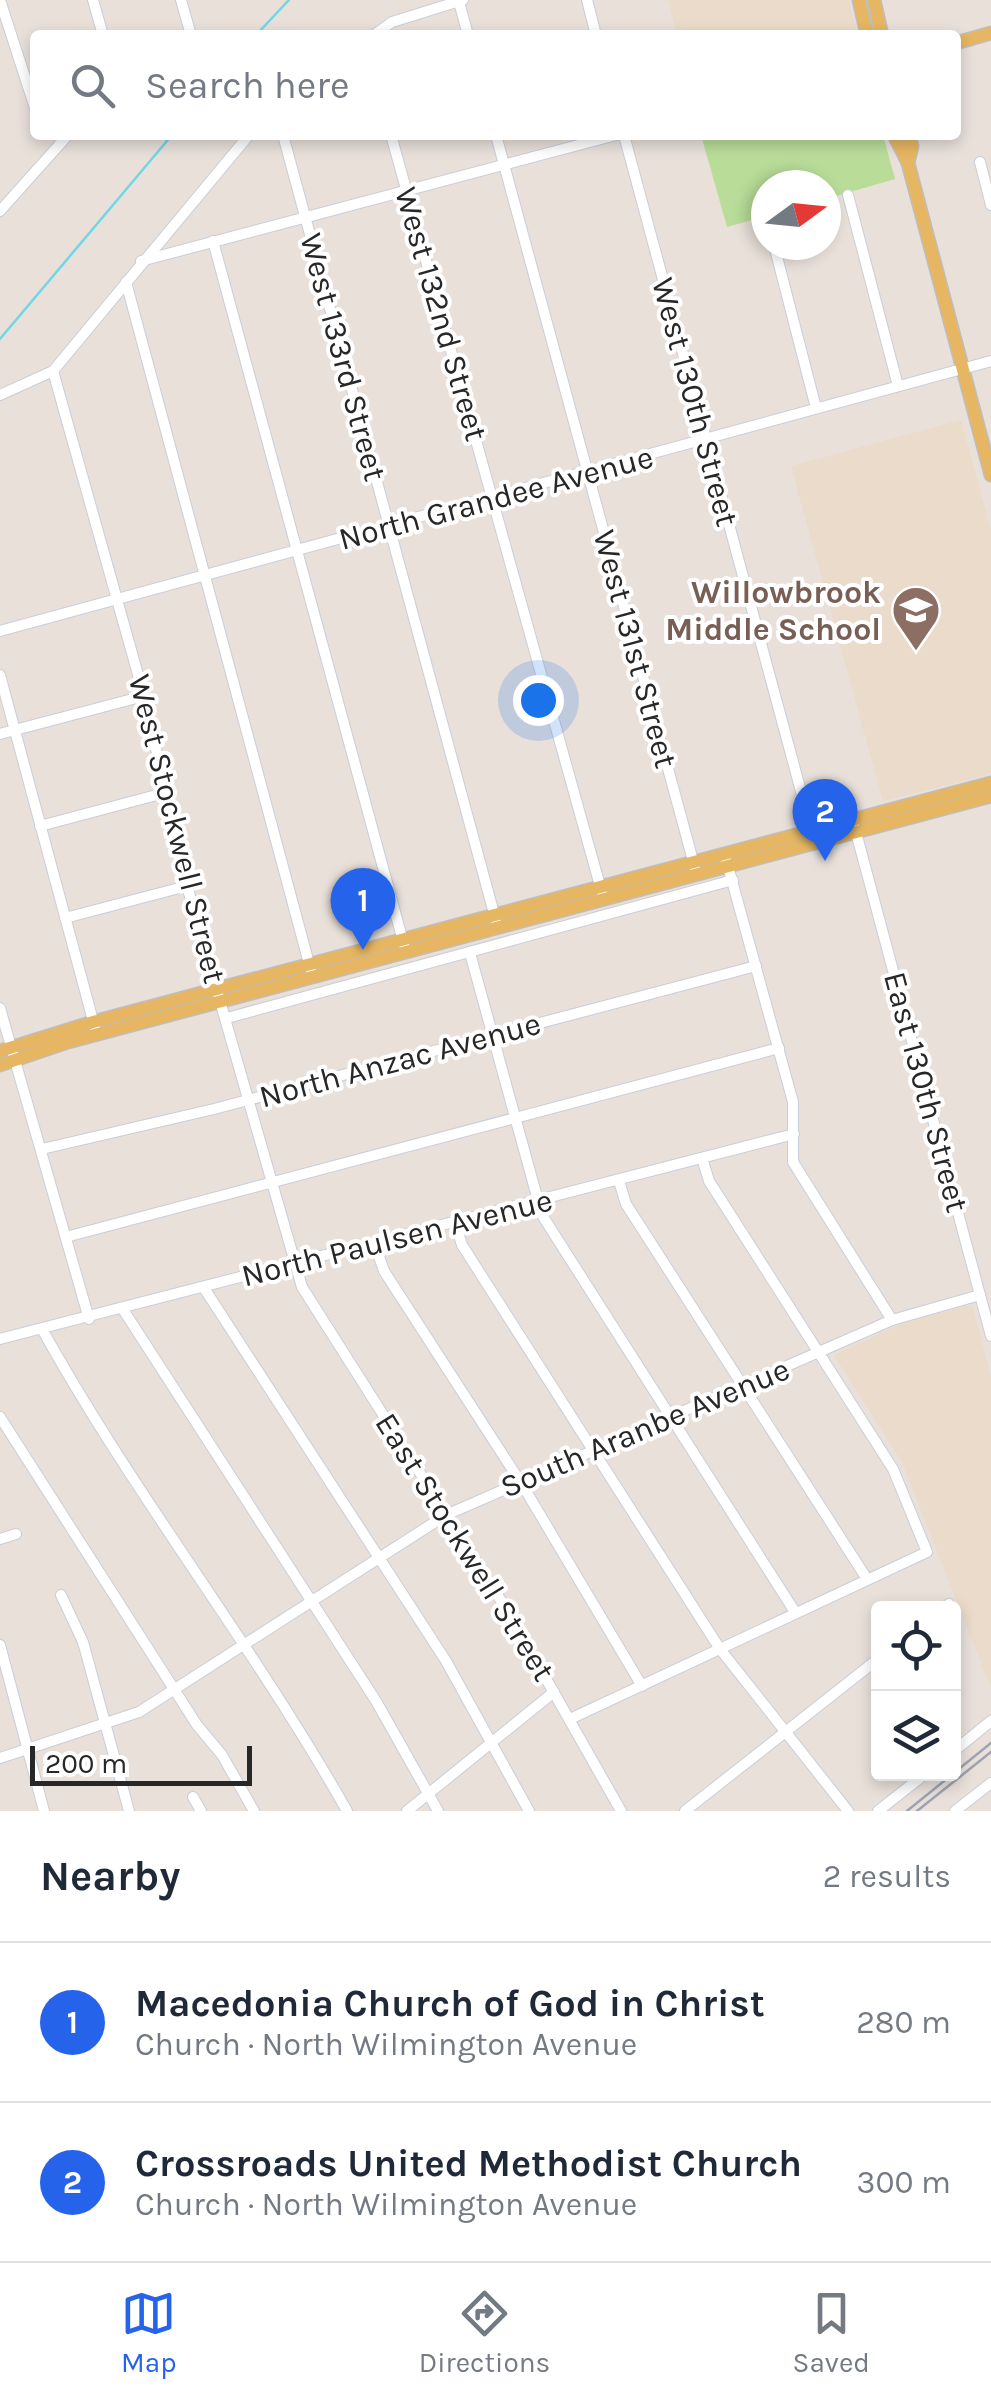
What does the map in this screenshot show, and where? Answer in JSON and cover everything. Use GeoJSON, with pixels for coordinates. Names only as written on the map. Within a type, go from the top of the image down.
{"type":"FeatureCollection","features":[{"type":"Feature","properties":{"kind":"main road"},"geometry":{"type":"LineString","coordinates":[[859,0],[866,30]]}},
{"type":"Feature","properties":{"kind":"main road"},"geometry":{"type":"LineString","coordinates":[[874,0],[881,30]]}},
{"type":"Feature","properties":{"kind":"main road"},"geometry":{"type":"LineString","coordinates":[[961,42],[991,33]]}},
{"type":"Feature","properties":{"kind":"main road"},"geometry":{"type":"LineString","coordinates":[[896,140],[908,163],[991,475]]}},
{"type":"Feature","properties":{"kind":"main road"},"geometry":{"type":"LineString","coordinates":[[908,163],[910,140]]}},
{"type":"Feature","properties":{"kind":"main road"},"geometry":{"type":"LineString","coordinates":[[854,826],[991,782]]}},
{"type":"Feature","properties":{"kind":"main road"},"geometry":{"type":"LineString","coordinates":[[0,1065],[9,1052],[95,1028],[813,836],[991,796]]}},
{"type":"Feature","properties":{"kind":"street"},"geometry":{"type":"LineString","coordinates":[[0,0],[30,93]]}},
{"type":"Feature","properties":{"kind":"street"},"geometry":{"type":"LineString","coordinates":[[93,0],[101,30]]}},
{"type":"Feature","properties":{"kind":"street"},"geometry":{"type":"LineString","coordinates":[[181,0],[189,30]]}},
{"type":"Feature","properties":{"kind":"street"},"geometry":{"type":"LineString","coordinates":[[586,0],[595,30]]}},
{"type":"Feature","properties":{"kind":"street"},"geometry":{"type":"LineString","coordinates":[[381,30],[392,22],[461,1],[467,30]]}},
{"type":"Feature","properties":{"kind":"street"},"geometry":{"type":"LineString","coordinates":[[0,211],[62,140]]}},
{"type":"Feature","properties":{"kind":"street"},"geometry":{"type":"LineString","coordinates":[[0,395],[53,370],[245,140]]}},
{"type":"Feature","properties":{"kind":"street","name":"West 133rd Street"},"geometry":{"type":"LineString","coordinates":[[284,140],[496,921]]}},
{"type":"Feature","properties":{"kind":"street","name":"West 132nd Street"},"geometry":{"type":"LineString","coordinates":[[392,140],[602,893]]}},
{"type":"Feature","properties":{"kind":"street","name":"West 131st Street"},"geometry":{"type":"LineString","coordinates":[[497,140],[695,868]]}},
{"type":"Feature","properties":{"kind":"street"},"geometry":{"type":"LineString","coordinates":[[141,261],[601,140]]}},
{"type":"Feature","properties":{"kind":"street","name":"West 130th Street"},"geometry":{"type":"LineString","coordinates":[[621,140],[813,836]]}},
{"type":"Feature","properties":{"kind":"street"},"geometry":{"type":"LineString","coordinates":[[980,162],[991,204]]}},
{"type":"Feature","properties":{"kind":"street"},"geometry":{"type":"LineString","coordinates":[[848,195],[898,386]]}},
{"type":"Feature","properties":{"kind":"street"},"geometry":{"type":"LineString","coordinates":[[214,241],[404,945]]}},
{"type":"Feature","properties":{"kind":"street"},"geometry":{"type":"LineString","coordinates":[[778,260],[816,408]]}},
{"type":"Feature","properties":{"kind":"street"},"geometry":{"type":"LineString","coordinates":[[126,282],[311,971]]}},
{"type":"Feature","properties":{"kind":"street","name":"North Grandee Avenue"},"geometry":{"type":"LineString","coordinates":[[0,632],[991,361]]}},
{"type":"Feature","properties":{"kind":"street","name":"West Stockwell Street"},"geometry":{"type":"LineString","coordinates":[[53,370],[144,696],[187,886],[302,1287]]}},
{"type":"Feature","properties":{"kind":"street"},"geometry":{"type":"LineString","coordinates":[[0,675],[95,1028]]}},
{"type":"Feature","properties":{"kind":"street"},"geometry":{"type":"LineString","coordinates":[[0,734],[144,696]]}},
{"type":"Feature","properties":{"kind":"street"},"geometry":{"type":"LineString","coordinates":[[40,826],[164,793]]}},
{"type":"Feature","properties":{"kind":"street","name":"East 130th Street"},"geometry":{"type":"LineString","coordinates":[[854,826],[991,1336]]}},
{"type":"Feature","properties":{"kind":"street"},"geometry":{"type":"LineString","coordinates":[[726,859],[793,1102],[794,1162],[892,1320]]}},
{"type":"Feature","properties":{"kind":"street"},"geometry":{"type":"LineString","coordinates":[[227,1018],[732,880]]}},
{"type":"Feature","properties":{"kind":"street"},"geometry":{"type":"LineString","coordinates":[[65,918],[187,886]]}},
{"type":"Feature","properties":{"kind":"street"},"geometry":{"type":"LineString","coordinates":[[470,953],[547,1225],[795,1612]]}},
{"type":"Feature","properties":{"kind":"street","name":"North Anzac Avenue"},"geometry":{"type":"LineString","coordinates":[[42,1150],[249,1100],[756,966]]}},
{"type":"Feature","properties":{"kind":"street"},"geometry":{"type":"LineString","coordinates":[[0,1008],[9,1052],[42,1150],[88,1319]]}},
{"type":"Feature","properties":{"kind":"street"},"geometry":{"type":"LineString","coordinates":[[66,1237],[779,1048]]}},
{"type":"Feature","properties":{"kind":"street","name":"North Paulsen Avenue"},"geometry":{"type":"LineString","coordinates":[[2,1339],[124,1311],[794,1134]]}},
{"type":"Feature","properties":{"kind":"street"},"geometry":{"type":"LineString","coordinates":[[570,1720],[927,1552],[893,1469],[709,1182],[702,1158]]}},
{"type":"Feature","properties":{"kind":"street"},"geometry":{"type":"LineString","coordinates":[[618,1181],[626,1204],[738,1386],[866,1579]]}},
{"type":"Feature","properties":{"kind":"street"},"geometry":{"type":"LineString","coordinates":[[455,1222],[462,1245],[720,1649],[848,1811]]}},
{"type":"Feature","properties":{"kind":"street"},"geometry":{"type":"LineString","coordinates":[[374,1242],[384,1271],[520,1481],[642,1686]]}},
{"type":"Feature","properties":{"kind":"street","name":"East Stockwell Street"},"geometry":{"type":"LineString","coordinates":[[302,1287],[446,1514],[621,1811]]}},
{"type":"Feature","properties":{"kind":"street"},"geometry":{"type":"LineString","coordinates":[[204,1288],[446,1662],[529,1811]]}},
{"type":"Feature","properties":{"kind":"street","name":"South Aranbe Avenue"},"geometry":{"type":"LineString","coordinates":[[0,1758],[139,1712],[446,1514],[892,1320],[980,1295]]}},
{"type":"Feature","properties":{"kind":"street"},"geometry":{"type":"LineString","coordinates":[[124,1311],[376,1701],[438,1811]]}},
{"type":"Feature","properties":{"kind":"street"},"geometry":{"type":"LineString","coordinates":[[0,1324],[2,1339]]}},
{"type":"Feature","properties":{"kind":"street"},"geometry":{"type":"LineString","coordinates":[[42,1329],[241,1646],[306,1739],[346,1811]]}},
{"type":"Feature","properties":{"kind":"street"},"geometry":{"type":"LineString","coordinates":[[0,1417],[174,1691],[222,1755],[254,1811]]}},
{"type":"Feature","properties":{"kind":"street"},"geometry":{"type":"LineString","coordinates":[[0,1539],[16,1534]]}},
{"type":"Feature","properties":{"kind":"street"},"geometry":{"type":"LineString","coordinates":[[61,1595],[78,1625],[129,1811]]}},
{"type":"Feature","properties":{"kind":"street"},"geometry":{"type":"LineString","coordinates":[[0,1645],[44,1811]]}},
{"type":"Feature","properties":{"kind":"street"},"geometry":{"type":"LineString","coordinates":[[685,1811],[871,1664]]}},
{"type":"Feature","properties":{"kind":"street"},"geometry":{"type":"LineString","coordinates":[[406,1811],[554,1692]]}},
{"type":"Feature","properties":{"kind":"street"},"geometry":{"type":"LineString","coordinates":[[961,1745],[991,1721]]}},
{"type":"Feature","properties":{"kind":"street"},"geometry":{"type":"LineString","coordinates":[[878,1811],[916,1781]]}},
{"type":"Feature","properties":{"kind":"street"},"geometry":{"type":"LineString","coordinates":[[955,1811],[991,1783]]}},
{"type":"Feature","properties":{"kind":"street"},"geometry":{"type":"LineString","coordinates":[[192,1798],[201,1811]]}},
{"type":"Feature","properties":{"kind":"shaded area"},"geometry":{"type":"Polygon","coordinates":[[[668,0],[849,0],[857,30],[676,30],[668,0]]]}},
{"type":"Feature","properties":{"kind":"shaded area","name":"Willowbrook Middle School"},"geometry":{"type":"Polygon","coordinates":[[[961,420],[991,530],[991,774],[883,801],[791,466],[961,420]]]}},
{"type":"Feature","properties":{"kind":"shaded area"},"geometry":{"type":"Polygon","coordinates":[[[972,1305],[991,1377],[991,1688],[961,1612],[961,1601],[957,1601],[902,1462],[834,1355],[907,1321],[972,1305]]]}},
{"type":"Feature","properties":{"kind":"green space"},"geometry":{"type":"Polygon","coordinates":[[[702,140],[884,140],[895,179],[841,195],[841,170],[751,170],[751,220],[727,227],[702,140]]]}},
{"type":"Feature","properties":{"kind":"waterway"},"geometry":{"type":"LineString","coordinates":[[261,30],[289,0]]}},
{"type":"Feature","properties":{"kind":"waterway"},"geometry":{"type":"LineString","coordinates":[[0,339],[168,140]]}},
{"type":"Feature","properties":{"kind":"tram line"},"geometry":{"type":"LineString","coordinates":[[917,1811],[991,1752]]}},
{"type":"Feature","properties":{"kind":"railway"},"geometry":{"type":"LineString","coordinates":[[907,1811],[991,1743]]}},
{"type":"Feature","properties":{"kind":"place","name":"Willowbrook Middle School"},"geometry":{"type":"Point","coordinates":[916,652]}},
{"type":"Feature","properties":{"kind":"place","name":"Crossroads United Methodist Church"},"geometry":{"type":"Point","coordinates":[825,861]}},
{"type":"Feature","properties":{"kind":"place","name":"Macedonia Church of God in Christ"},"geometry":{"type":"Point","coordinates":[363,950]}}]}
